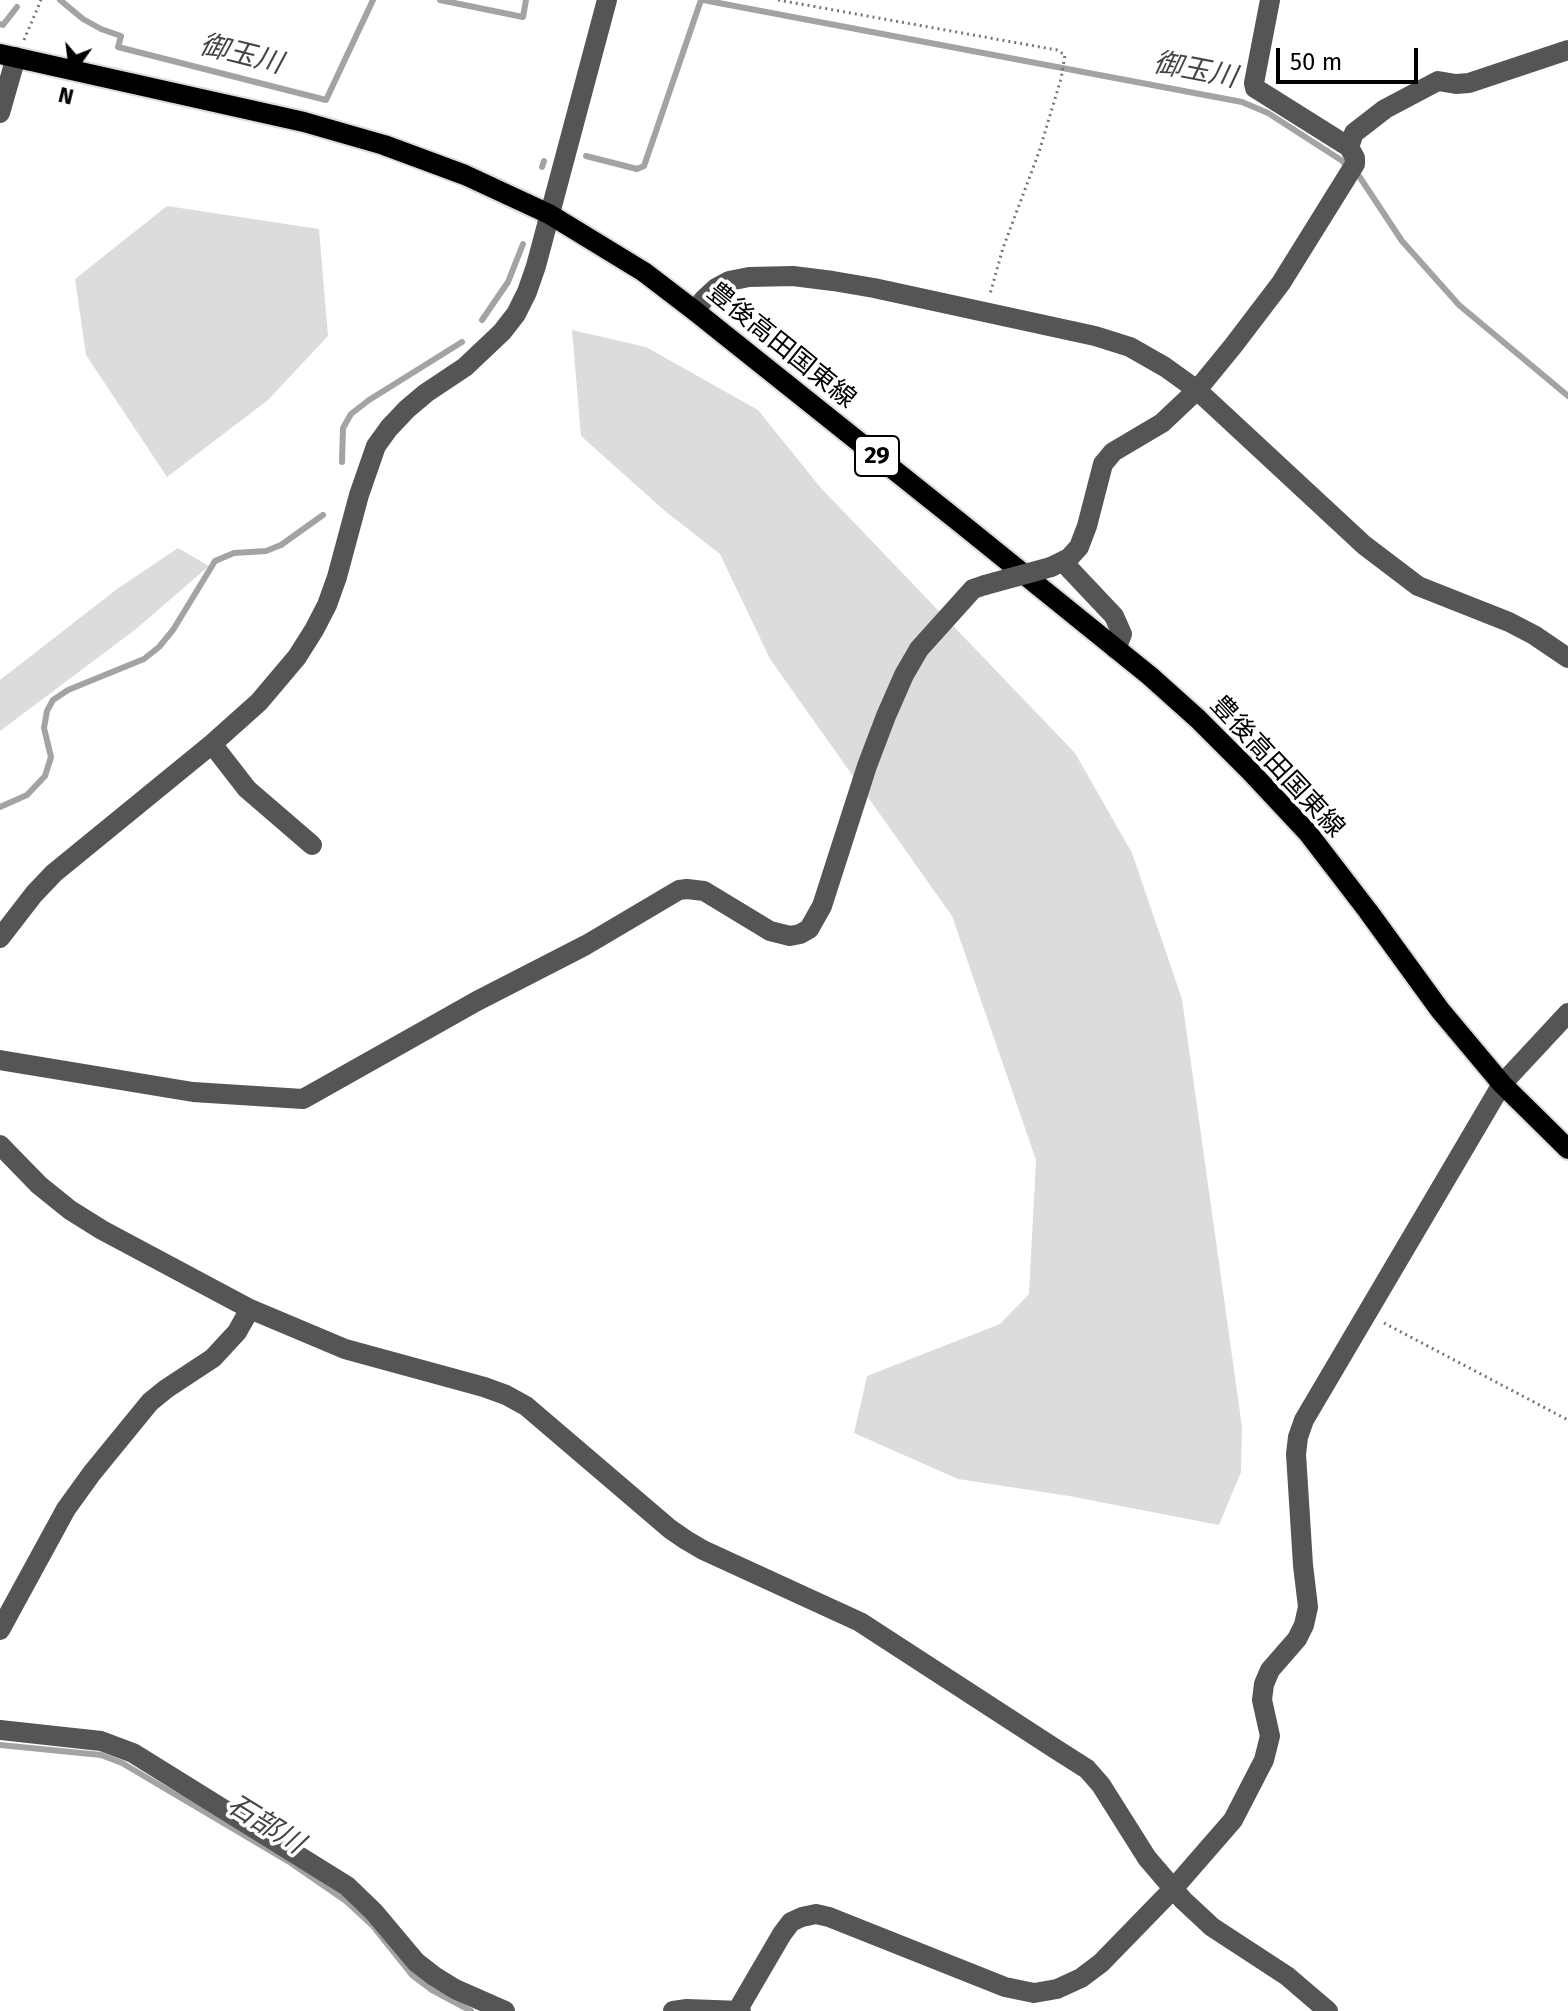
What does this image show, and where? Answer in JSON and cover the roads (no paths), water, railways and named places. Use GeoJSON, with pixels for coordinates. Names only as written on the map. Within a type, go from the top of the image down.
{"type":"FeatureCollection","features":[{"type":"Feature","properties":{"kind":"main road","name":"豊後高田国東線"},"geometry":{"type":"LineString","coordinates":[[8,56],[304,122],[384,145],[465,175],[549,214],[644,272],[1116,649],[1198,719],[1308,833],[1440,1010],[1502,1084],[1568,1149]]}},
{"type":"Feature","properties":{"kind":"street"},"geometry":{"type":"LineString","coordinates":[[0,938],[54,873],[212,744],[259,702],[297,657],[327,605],[366,468],[376,446],[407,409],[465,367],[502,332],[527,292],[607,0]]}},
{"type":"Feature","properties":{"kind":"street"},"geometry":{"type":"LineString","coordinates":[[1270,0],[1255,88],[1351,162]]}},
{"type":"Feature","properties":{"kind":"street"},"geometry":{"type":"LineString","coordinates":[[0,1060],[193,1092],[303,1099],[477,1001],[586,945],[679,890],[704,891],[770,931],[790,936],[809,929],[822,906],[886,716],[919,649],[973,589],[1057,564],[1074,553],[1083,539],[1103,464],[1113,452],[1162,423],[1197,390],[1281,283],[1351,162],[1354,133],[1385,109],[1438,81],[1469,83],[1568,50]]}},
{"type":"Feature","properties":{"kind":"street"},"geometry":{"type":"LineString","coordinates":[[0,113],[8,56]]}},
{"type":"Feature","properties":{"kind":"street"},"geometry":{"type":"LineString","coordinates":[[695,311],[716,288],[729,281],[749,277],[793,276],[874,288],[1095,336],[1130,347],[1197,390],[1364,545],[1418,586],[1509,622],[1568,658]]}},
{"type":"Feature","properties":{"kind":"street"},"geometry":{"type":"LineString","coordinates":[[1057,564],[1114,616],[1122,634],[1116,649]]}},
{"type":"Feature","properties":{"kind":"street"},"geometry":{"type":"LineString","coordinates":[[212,744],[247,789],[312,845]]}},
{"type":"Feature","properties":{"kind":"street"},"geometry":{"type":"LineString","coordinates":[[673,2011],[739,2011],[791,1922],[816,1914],[1005,1987],[1034,1993],[1057,1989],[1081,1978],[1101,1963],[1173,1889],[1233,1820],[1264,1760],[1270,1736],[1262,1700],[1264,1684],[1270,1670],[1297,1639],[1304,1625],[1308,1607],[1296,1454],[1304,1420],[1502,1084],[1568,1013]]}},
{"type":"Feature","properties":{"kind":"street"},"geometry":{"type":"LineString","coordinates":[[0,1145],[39,1185],[70,1210],[250,1309],[345,1349],[484,1387],[526,1406],[686,1540],[860,1622],[1087,1769],[1101,1785],[1147,1858],[1173,1889],[1212,1927],[1287,1976],[1328,2011]]}},
{"type":"Feature","properties":{"kind":"street"},"geometry":{"type":"LineString","coordinates":[[0,1630],[66,1509],[92,1473],[150,1402],[213,1358],[237,1332],[250,1309]]}},
{"type":"Feature","properties":{"kind":"street"},"geometry":{"type":"LineString","coordinates":[[0,1730],[101,1741],[133,1753],[347,1886],[374,1912],[416,1962],[455,1989],[505,2011]]}},
{"type":"Feature","properties":{"kind":"waterway","name":"御玉川"},"geometry":{"type":"LineString","coordinates":[[60,0],[83,19],[121,36],[118,47],[326,100],[373,0]]}},
{"type":"Feature","properties":{"kind":"waterway","name":"御玉川"},"geometry":{"type":"LineString","coordinates":[[440,0],[523,17],[526,0]]}},
{"type":"Feature","properties":{"kind":"waterway"},"geometry":{"type":"LineString","coordinates":[[586,156],[637,169],[644,166],[701,0]]}},
{"type":"Feature","properties":{"kind":"waterway","name":"御玉川"},"geometry":{"type":"LineString","coordinates":[[703,0],[1242,102],[1268,113],[1341,160],[1359,176],[1402,241],[1459,305],[1568,396]]}},
{"type":"Feature","properties":{"kind":"waterway","name":"御玉川"},"geometry":{"type":"LineString","coordinates":[[0,24],[3,25],[17,7]]}},
{"type":"Feature","properties":{"kind":"waterway"},"geometry":{"type":"LineString","coordinates":[[542,167],[544,161]]}},
{"type":"Feature","properties":{"kind":"waterway"},"geometry":{"type":"LineString","coordinates":[[482,320],[508,282],[523,244]]}},
{"type":"Feature","properties":{"kind":"waterway"},"geometry":{"type":"LineString","coordinates":[[342,462],[343,428],[351,414],[462,342]]}},
{"type":"Feature","properties":{"kind":"waterway"},"geometry":{"type":"LineString","coordinates":[[0,807],[27,795],[45,776],[51,757],[44,728],[53,700],[68,690],[144,659],[159,647],[173,630],[215,561],[234,553],[266,551],[281,545],[323,515]]}},
{"type":"Feature","properties":{"kind":"waterway","name":"石部川"},"geometry":{"type":"LineString","coordinates":[[0,1745],[101,1755],[122,1763],[291,1863],[346,1901],[372,1925],[412,1975],[471,2011]]}}]}
